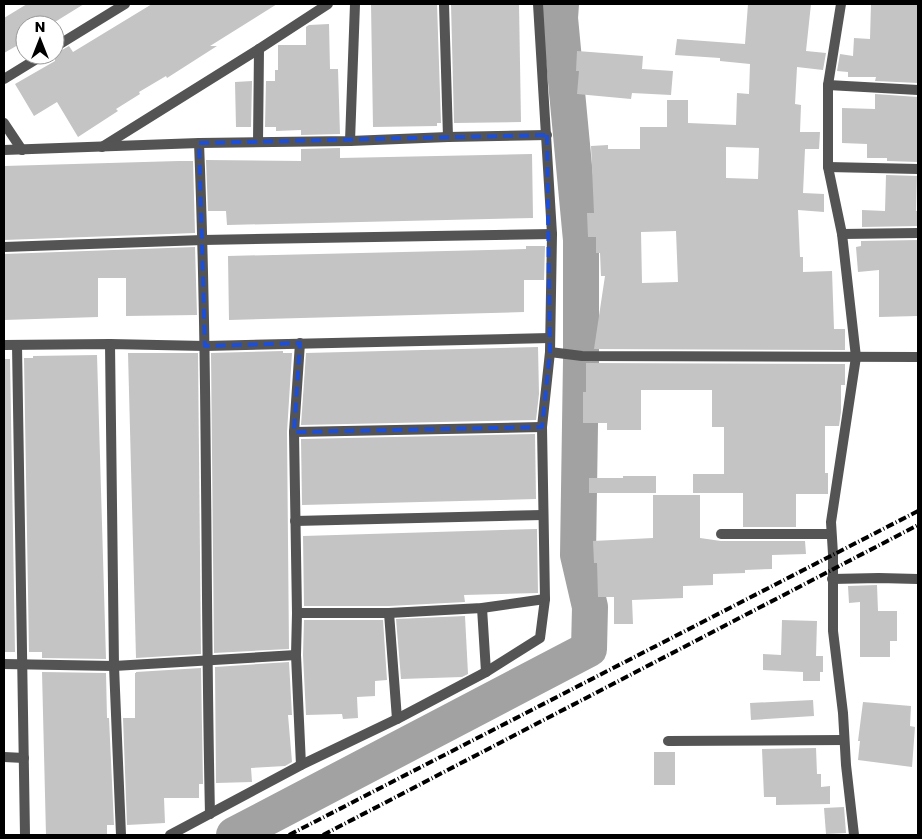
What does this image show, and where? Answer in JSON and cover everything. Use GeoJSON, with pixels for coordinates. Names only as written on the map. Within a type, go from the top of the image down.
{"type":"FeatureCollection","features":[{"type":"Feature","properties":{"kind":"street"},"geometry":{"type":"LineString","coordinates":[[65,41],[125,4]]}},
{"type":"Feature","properties":{"kind":"street"},"geometry":{"type":"LineString","coordinates":[[101,147],[328,4]]}},
{"type":"Feature","properties":{"kind":"street"},"geometry":{"type":"LineString","coordinates":[[350,141],[355,4]]}},
{"type":"Feature","properties":{"kind":"street"},"geometry":{"type":"LineString","coordinates":[[444,4],[448,137]]}},
{"type":"Feature","properties":{"kind":"street"},"geometry":{"type":"LineString","coordinates":[[170,835],[302,765],[397,719],[486,672],[540,638],[545,599],[542,426],[550,352],[552,234],[538,4]]}},
{"type":"Feature","properties":{"kind":"street"},"geometry":{"type":"LineString","coordinates":[[841,4],[828,85],[828,167],[842,234],[856,357],[831,522],[833,554],[832,631],[843,713],[854,835]]}},
{"type":"Feature","properties":{"kind":"street"},"geometry":{"type":"LineString","coordinates":[[258,142],[259,49]]}},
{"type":"Feature","properties":{"kind":"street"},"geometry":{"type":"LineString","coordinates":[[4,79],[27,65]]}},
{"type":"Feature","properties":{"kind":"street"},"geometry":{"type":"LineString","coordinates":[[828,85],[918,90]]}},
{"type":"Feature","properties":{"kind":"street"},"geometry":{"type":"LineString","coordinates":[[4,123],[22,150]]}},
{"type":"Feature","properties":{"kind":"street"},"geometry":{"type":"LineString","coordinates":[[4,150],[547,135]]}},
{"type":"Feature","properties":{"kind":"street"},"geometry":{"type":"LineString","coordinates":[[199,144],[205,346],[210,814]]}},
{"type":"Feature","properties":{"kind":"street"},"geometry":{"type":"LineString","coordinates":[[828,167],[918,169]]}},
{"type":"Feature","properties":{"kind":"street"},"geometry":{"type":"LineString","coordinates":[[842,234],[918,233]]}},
{"type":"Feature","properties":{"kind":"street"},"geometry":{"type":"LineString","coordinates":[[4,247],[203,240],[552,234]]}},
{"type":"Feature","properties":{"kind":"street"},"geometry":{"type":"LineString","coordinates":[[4,345],[110,344],[205,346],[550,338]]}},
{"type":"Feature","properties":{"kind":"street"},"geometry":{"type":"LineString","coordinates":[[300,343],[294,432],[296,655],[302,765]]}},
{"type":"Feature","properties":{"kind":"street"},"geometry":{"type":"LineString","coordinates":[[110,344],[114,666],[121,835]]}},
{"type":"Feature","properties":{"kind":"street"},"geometry":{"type":"LineString","coordinates":[[17,345],[25,835]]}},
{"type":"Feature","properties":{"kind":"street"},"geometry":{"type":"LineString","coordinates":[[550,352],[582,356],[918,357]]}},
{"type":"Feature","properties":{"kind":"street"},"geometry":{"type":"LineString","coordinates":[[294,432],[542,426]]}},
{"type":"Feature","properties":{"kind":"street"},"geometry":{"type":"LineString","coordinates":[[295,521],[543,515]]}},
{"type":"Feature","properties":{"kind":"street"},"geometry":{"type":"LineString","coordinates":[[721,534],[831,534]]}},
{"type":"Feature","properties":{"kind":"street"},"geometry":{"type":"LineString","coordinates":[[832,579],[918,579]]}},
{"type":"Feature","properties":{"kind":"street"},"geometry":{"type":"LineString","coordinates":[[297,613],[482,608],[545,599]]}},
{"type":"Feature","properties":{"kind":"street"},"geometry":{"type":"LineString","coordinates":[[482,608],[486,672]]}},
{"type":"Feature","properties":{"kind":"street"},"geometry":{"type":"LineString","coordinates":[[389,612],[397,719]]}},
{"type":"Feature","properties":{"kind":"street"},"geometry":{"type":"LineString","coordinates":[[4,664],[114,666],[296,655]]}},
{"type":"Feature","properties":{"kind":"street"},"geometry":{"type":"LineString","coordinates":[[668,741],[844,740]]}},
{"type":"Feature","properties":{"kind":"street"},"geometry":{"type":"LineString","coordinates":[[4,757],[24,758]]}},
{"type":"Feature","properties":{"kind":"highlighted area"},"geometry":{"type":"Polygon","coordinates":[[[547,135],[550,352],[542,427],[294,432],[300,343],[205,346],[199,143],[547,135]]]}},
{"type":"Feature","properties":{"kind":"building"},"geometry":{"type":"Polygon","coordinates":[[[27,4],[84,4],[65,16],[15,15],[15,47],[4,53],[4,18],[27,4]]]}},
{"type":"Feature","properties":{"kind":"building"},"geometry":{"type":"Polygon","coordinates":[[[152,4],[277,4],[210,46],[217,46],[167,78],[166,76],[139,92],[140,94],[116,109],[118,111],[78,137],[57,102],[34,116],[15,84],[48,65],[65,65],[65,48],[69,46],[73,52],[152,4]]]}},
{"type":"Feature","properties":{"kind":"building"},"geometry":{"type":"Polygon","coordinates":[[[371,4],[437,4],[441,123],[437,123],[437,126],[373,127],[371,4]]]}},
{"type":"Feature","properties":{"kind":"building"},"geometry":{"type":"Polygon","coordinates":[[[451,4],[519,4],[521,122],[454,123],[451,4]]]}},
{"type":"Feature","properties":{"kind":"building"},"geometry":{"type":"Polygon","coordinates":[[[748,4],[811,4],[806,51],[826,53],[823,70],[797,67],[795,104],[801,105],[800,132],[820,132],[819,149],[805,149],[803,193],[824,194],[824,212],[798,210],[800,257],[803,257],[803,272],[832,271],[834,329],[845,329],[845,350],[594,349],[605,276],[601,276],[600,253],[596,253],[596,237],[588,237],[587,213],[594,213],[591,146],[608,145],[608,149],[640,149],[640,127],[667,127],[667,100],[688,100],[688,123],[736,125],[737,93],[749,94],[750,64],[720,61],[720,58],[675,55],[677,39],[745,44],[748,4]],[[726,147],[726,178],[758,179],[759,148],[726,147]],[[676,231],[641,232],[642,283],[678,282],[676,231]]]}},
{"type":"Feature","properties":{"kind":"building"},"geometry":{"type":"Polygon","coordinates":[[[871,4],[918,4],[918,83],[875,81],[876,77],[848,77],[848,72],[837,71],[840,54],[853,56],[854,38],[870,39],[871,4]]]}},
{"type":"Feature","properties":{"kind":"building"},"geometry":{"type":"Polygon","coordinates":[[[329,24],[330,69],[338,69],[340,134],[301,135],[301,130],[276,131],[276,127],[265,127],[266,81],[275,81],[275,70],[278,70],[278,45],[306,45],[306,27],[309,25],[329,24]]]}},
{"type":"Feature","properties":{"kind":"building"},"geometry":{"type":"Polygon","coordinates":[[[577,51],[643,56],[642,69],[673,71],[671,95],[632,93],[631,99],[577,94],[579,71],[576,71],[577,51]]]}},
{"type":"Feature","properties":{"kind":"building"},"geometry":{"type":"Polygon","coordinates":[[[252,81],[251,127],[236,127],[235,82],[252,81]]]}},
{"type":"Feature","properties":{"kind":"building"},"geometry":{"type":"Polygon","coordinates":[[[875,94],[918,97],[918,162],[887,161],[887,158],[867,158],[867,144],[842,143],[842,108],[875,109],[875,94]]]}},
{"type":"Feature","properties":{"kind":"building"},"geometry":{"type":"Polygon","coordinates":[[[340,148],[340,158],[532,154],[533,218],[227,225],[226,211],[208,211],[206,160],[301,161],[301,149],[340,148]]]}},
{"type":"Feature","properties":{"kind":"building"},"geometry":{"type":"Polygon","coordinates":[[[193,161],[195,233],[4,240],[4,166],[193,161]]]}},
{"type":"Feature","properties":{"kind":"building"},"geometry":{"type":"Polygon","coordinates":[[[886,175],[917,176],[916,211],[918,211],[918,226],[862,227],[862,210],[885,211],[886,175]]]}},
{"type":"Feature","properties":{"kind":"building"},"geometry":{"type":"Polygon","coordinates":[[[918,240],[917,316],[879,317],[879,270],[858,272],[856,247],[861,246],[861,241],[918,240]]]}},
{"type":"Feature","properties":{"kind":"building"},"geometry":{"type":"Polygon","coordinates":[[[526,246],[545,246],[544,280],[524,280],[524,312],[229,320],[228,256],[526,249],[526,246]]]}},
{"type":"Feature","properties":{"kind":"building"},"geometry":{"type":"Polygon","coordinates":[[[195,247],[197,315],[126,316],[126,278],[98,278],[98,317],[4,320],[4,254],[195,247]]]}},
{"type":"Feature","properties":{"kind":"building"},"geometry":{"type":"Polygon","coordinates":[[[538,347],[539,394],[536,420],[301,425],[306,353],[538,347]]]}},
{"type":"Feature","properties":{"kind":"building"},"geometry":{"type":"Polygon","coordinates":[[[283,351],[283,353],[292,353],[287,432],[289,649],[214,653],[211,353],[283,351]]]}},
{"type":"Feature","properties":{"kind":"building"},"geometry":{"type":"Polygon","coordinates":[[[128,353],[198,353],[201,654],[136,658],[128,353]]]}},
{"type":"Feature","properties":{"kind":"building"},"geometry":{"type":"Polygon","coordinates":[[[97,355],[106,659],[42,658],[42,652],[29,652],[24,358],[33,358],[33,356],[97,355]]]}},
{"type":"Feature","properties":{"kind":"building"},"geometry":{"type":"Polygon","coordinates":[[[4,359],[10,359],[15,652],[4,652],[4,359]]]}},
{"type":"Feature","properties":{"kind":"building"},"geometry":{"type":"Polygon","coordinates":[[[586,363],[845,364],[845,385],[841,385],[839,426],[825,426],[825,473],[828,473],[828,494],[796,494],[796,527],[743,527],[743,493],[693,493],[693,474],[724,474],[724,427],[712,427],[712,390],[641,390],[641,430],[607,430],[607,423],[583,423],[583,392],[586,392],[586,363]]]}},
{"type":"Feature","properties":{"kind":"building"},"geometry":{"type":"Polygon","coordinates":[[[535,434],[536,499],[302,505],[301,439],[535,434]]]}},
{"type":"Feature","properties":{"kind":"building"},"geometry":{"type":"Polygon","coordinates":[[[623,476],[656,476],[656,493],[589,493],[589,478],[623,478],[623,476]]]}},
{"type":"Feature","properties":{"kind":"building"},"geometry":{"type":"Polygon","coordinates":[[[653,495],[700,495],[700,538],[721,541],[805,541],[806,554],[772,555],[772,569],[745,570],[745,573],[713,574],[713,585],[683,586],[683,598],[632,600],[633,624],[614,624],[614,597],[598,597],[597,563],[594,563],[593,541],[653,538],[653,495]]]}},
{"type":"Feature","properties":{"kind":"building"},"geometry":{"type":"Polygon","coordinates":[[[537,529],[538,593],[464,595],[465,602],[389,606],[304,606],[303,536],[537,529]]]}},
{"type":"Feature","properties":{"kind":"building"},"geometry":{"type":"Polygon","coordinates":[[[877,585],[878,611],[897,611],[897,641],[890,641],[890,657],[860,657],[860,602],[849,603],[848,586],[877,585]]]}},
{"type":"Feature","properties":{"kind":"building"},"geometry":{"type":"Polygon","coordinates":[[[465,616],[468,674],[462,677],[401,679],[396,619],[465,616]]]}},
{"type":"Feature","properties":{"kind":"building"},"geometry":{"type":"Polygon","coordinates":[[[304,620],[383,620],[387,680],[375,681],[375,696],[357,697],[358,718],[343,719],[342,714],[306,715],[303,655],[304,620]]]}},
{"type":"Feature","properties":{"kind":"building"},"geometry":{"type":"Polygon","coordinates":[[[782,620],[817,621],[816,656],[823,656],[823,672],[820,672],[820,681],[803,681],[803,672],[763,670],[763,654],[781,655],[782,620]]]}},
{"type":"Feature","properties":{"kind":"building"},"geometry":{"type":"Polygon","coordinates":[[[289,662],[292,715],[288,715],[292,762],[285,766],[251,768],[252,782],[216,783],[215,667],[289,662]]]}},
{"type":"Feature","properties":{"kind":"building"},"geometry":{"type":"Polygon","coordinates":[[[201,668],[203,784],[199,784],[199,798],[164,798],[165,823],[127,825],[123,718],[135,718],[135,673],[201,668]]]}},
{"type":"Feature","properties":{"kind":"building"},"geometry":{"type":"Polygon","coordinates":[[[42,672],[106,673],[114,825],[107,825],[107,835],[46,835],[42,672]]]}},
{"type":"Feature","properties":{"kind":"building"},"geometry":{"type":"Polygon","coordinates":[[[813,700],[814,716],[751,720],[750,703],[813,700]]]}},
{"type":"Feature","properties":{"kind":"building"},"geometry":{"type":"Polygon","coordinates":[[[863,702],[911,706],[910,726],[915,727],[912,767],[858,760],[860,741],[858,741],[863,702]]]}},
{"type":"Feature","properties":{"kind":"building"},"geometry":{"type":"Polygon","coordinates":[[[816,748],[817,774],[821,774],[821,787],[830,786],[830,804],[776,805],[776,797],[764,797],[762,749],[816,748]]]}},
{"type":"Feature","properties":{"kind":"building"},"geometry":{"type":"Polygon","coordinates":[[[654,752],[675,752],[675,785],[654,785],[654,752]]]}},
{"type":"Feature","properties":{"kind":"building"},"geometry":{"type":"Polygon","coordinates":[[[844,807],[846,833],[826,834],[824,808],[844,807]]]}},
{"type":"Feature","properties":{"kind":"waterway"},"geometry":{"type":"LineString","coordinates":[[234,835],[589,649],[590,607],[578,555],[581,240],[560,18],[561,4]]}},
{"type":"Feature","properties":{"kind":"railway"},"geometry":{"type":"LineString","coordinates":[[289,835],[918,511]]}},
{"type":"Feature","properties":{"kind":"railway"},"geometry":{"type":"LineString","coordinates":[[323,835],[918,525]]}}]}
